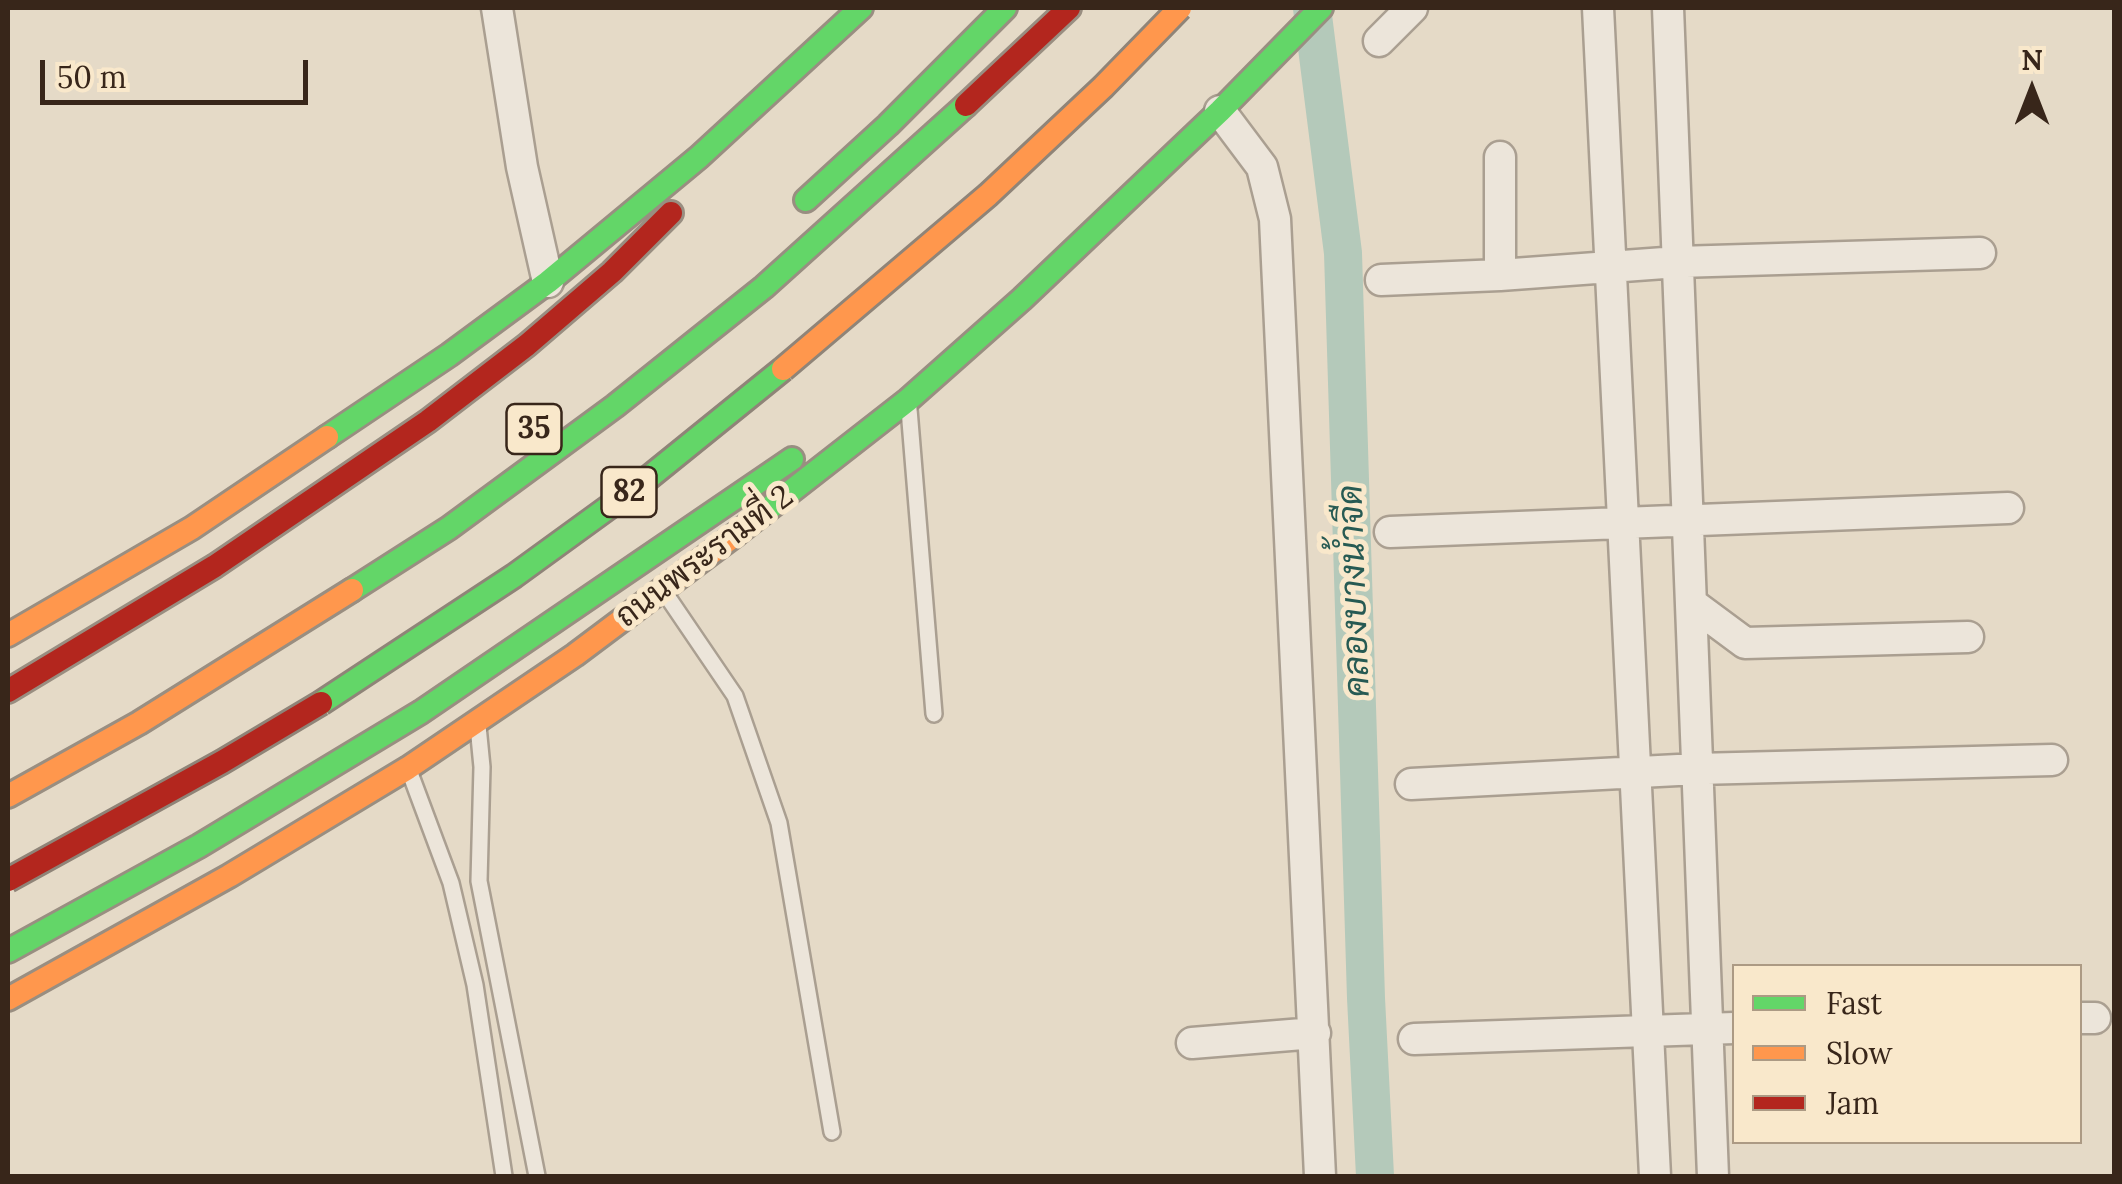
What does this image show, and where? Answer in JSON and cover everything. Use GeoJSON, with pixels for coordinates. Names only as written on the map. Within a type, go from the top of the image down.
{"type":"FeatureCollection","features":[{"type":"Feature","properties":{"kind":"main road"},"geometry":{"type":"LineString","coordinates":[[8,635],[225,506],[434,366],[548,282],[700,158],[861,8]]}},
{"type":"Feature","properties":{"kind":"main road"},"geometry":{"type":"LineString","coordinates":[[794,211],[888,125],[1005,8]]}},
{"type":"Feature","properties":{"kind":"main road","name":"82"},"geometry":{"type":"LineString","coordinates":[[8,796],[139,722],[449,528],[615,406],[764,286],[916,152],[1069,8]]}},
{"type":"Feature","properties":{"kind":"main road"},"geometry":{"type":"LineString","coordinates":[[8,890],[260,747],[381,671],[523,574],[749,386],[1056,119],[1166,8]]}},
{"type":"Feature","properties":{"kind":"main road","name":"82"},"geometry":{"type":"LineString","coordinates":[[8,880],[205,772],[364,677],[514,576],[626,494],[828,332],[988,195],[1180,8]]}},
{"type":"Feature","properties":{"kind":"main road","name":"ถนนพระรามที่ 2"},"geometry":{"type":"LineString","coordinates":[[8,999],[228,876],[408,768],[662,590],[908,400],[1022,299],[1220,112],[1321,8]]}},
{"type":"Feature","properties":{"kind":"main road"},"geometry":{"type":"LineString","coordinates":[[8,691],[139,614],[331,490],[526,346],[612,272],[688,196],[822,46]]}},
{"type":"Feature","properties":{"kind":"main road"},"geometry":{"type":"LineString","coordinates":[[8,951],[214,838],[421,712],[1022,299]]}},
{"type":"Feature","properties":{"kind":"main road"},"geometry":{"type":"LineString","coordinates":[[8,777],[236,641],[352,563]]}},
{"type":"Feature","properties":{"kind":"street"},"geometry":{"type":"LineString","coordinates":[[497,8],[522,167],[548,282]]}},
{"type":"Feature","properties":{"kind":"street"},"geometry":{"type":"LineString","coordinates":[[1378,41],[1412,8]]}},
{"type":"Feature","properties":{"kind":"street"},"geometry":{"type":"LineString","coordinates":[[1609,8],[1598,8],[1654,1176]]}},
{"type":"Feature","properties":{"kind":"street"},"geometry":{"type":"LineString","coordinates":[[1668,8],[1697,769],[1721,1028],[1713,1176]]}},
{"type":"Feature","properties":{"kind":"street"},"geometry":{"type":"LineString","coordinates":[[1220,112],[1262,168],[1275,219],[1320,1176]]}},
{"type":"Feature","properties":{"kind":"street"},"geometry":{"type":"LineString","coordinates":[[1500,158],[1500,275]]}},
{"type":"Feature","properties":{"kind":"street"},"geometry":{"type":"LineString","coordinates":[[1381,280],[1678,262],[1980,253]]}},
{"type":"Feature","properties":{"kind":"street"},"geometry":{"type":"LineString","coordinates":[[1390,532],[2008,508]]}},
{"type":"Feature","properties":{"kind":"street"},"geometry":{"type":"LineString","coordinates":[[1691,603],[1745,643],[1968,636]]}},
{"type":"Feature","properties":{"kind":"street"},"geometry":{"type":"LineString","coordinates":[[1412,784],[1697,769],[2052,760]]}},
{"type":"Feature","properties":{"kind":"street"},"geometry":{"type":"LineString","coordinates":[[1414,1039],[1721,1028]]}},
{"type":"Feature","properties":{"kind":"street"},"geometry":{"type":"LineString","coordinates":[[1192,1042],[1314,1033]]}},
{"type":"Feature","properties":{"kind":"lane"},"geometry":{"type":"LineString","coordinates":[[908,400],[934,714]]}},
{"type":"Feature","properties":{"kind":"lane"},"geometry":{"type":"LineString","coordinates":[[662,590],[735,696],[779,824],[832,1132]]}},
{"type":"Feature","properties":{"kind":"lane"},"geometry":{"type":"LineString","coordinates":[[478,722],[482,768],[479,881],[538,1176]]}},
{"type":"Feature","properties":{"kind":"lane"},"geometry":{"type":"LineString","coordinates":[[408,768],[451,883],[459,917],[475,986],[504,1176]]}},
{"type":"Feature","properties":{"kind":"waterway","name":"คลองบางน้ำจืด"},"geometry":{"type":"LineString","coordinates":[[1312,8],[1343,253],[1375,1176]]}},
{"type":"Feature","properties":{"kind":"traffic: fast"},"geometry":{"type":"LineString","coordinates":[[327,437],[548,282],[699,157],[861,8]]}},
{"type":"Feature","properties":{"kind":"traffic: fast"},"geometry":{"type":"LineString","coordinates":[[806,200],[1005,8]]}},
{"type":"Feature","properties":{"kind":"traffic: fast"},"geometry":{"type":"LineString","coordinates":[[735,535],[908,400],[1022,299],[1220,111],[1321,8]]}},
{"type":"Feature","properties":{"kind":"traffic: fast"},"geometry":{"type":"LineString","coordinates":[[352,590],[449,528],[615,406],[764,287],[966,105]]}},
{"type":"Feature","properties":{"kind":"traffic: fast"},"geometry":{"type":"LineString","coordinates":[[321,703],[514,576],[642,483],[783,369]]}},
{"type":"Feature","properties":{"kind":"traffic: fast"},"geometry":{"type":"LineString","coordinates":[[8,951],[199,846],[421,712],[792,459]]}},
{"type":"Feature","properties":{"kind":"traffic: slow"},"geometry":{"type":"LineString","coordinates":[[783,369],[988,195],[1180,8]]}},
{"type":"Feature","properties":{"kind":"traffic: slow"},"geometry":{"type":"LineString","coordinates":[[8,635],[192,528],[327,437]]}},
{"type":"Feature","properties":{"kind":"traffic: slow"},"geometry":{"type":"LineString","coordinates":[[8,999],[229,876],[408,768],[575,655],[735,535]]}},
{"type":"Feature","properties":{"kind":"traffic: slow"},"geometry":{"type":"LineString","coordinates":[[8,796],[139,723],[352,590]]}},
{"type":"Feature","properties":{"kind":"traffic: jam"},"geometry":{"type":"LineString","coordinates":[[966,105],[1069,8]]}},
{"type":"Feature","properties":{"kind":"traffic: jam"},"geometry":{"type":"LineString","coordinates":[[8,691],[215,566],[428,421],[527,345],[612,272],[671,213]]}},
{"type":"Feature","properties":{"kind":"traffic: jam"},"geometry":{"type":"LineString","coordinates":[[8,880],[321,703]]}}]}
